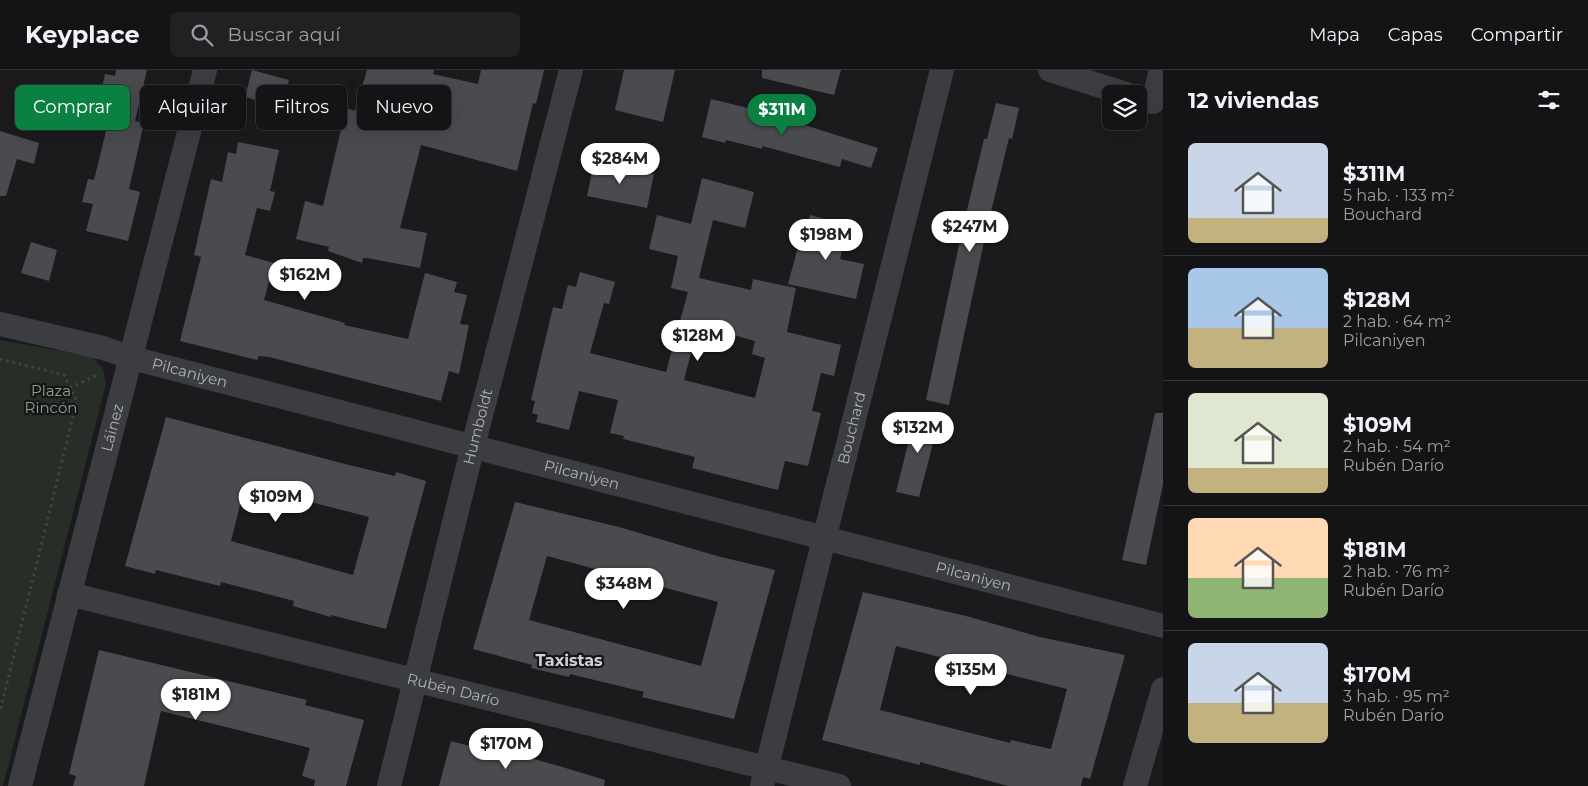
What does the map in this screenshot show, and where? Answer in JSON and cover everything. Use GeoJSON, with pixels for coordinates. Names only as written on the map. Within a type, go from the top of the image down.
{"type":"FeatureCollection","features":[{"type":"Feature","properties":{"kind":"street","name":"Láinez"},"geometry":{"type":"LineString","coordinates":[[20,786],[205,70]]}},
{"type":"Feature","properties":{"kind":"street","name":"Humboldt"},"geometry":{"type":"LineString","coordinates":[[389,786],[473,446],[571,70]]}},
{"type":"Feature","properties":{"kind":"street","name":"Bouchard"},"geometry":{"type":"LineString","coordinates":[[764,778],[942,70]]}},
{"type":"Feature","properties":{"kind":"street"},"geometry":{"type":"LineString","coordinates":[[1050,70],[1102,86]]}},
{"type":"Feature","properties":{"kind":"street"},"geometry":{"type":"LineString","coordinates":[[1152,102],[1161,70]]}},
{"type":"Feature","properties":{"kind":"street","name":"Pilcaniyen"},"geometry":{"type":"LineString","coordinates":[[0,324],[103,348],[132,358],[1163,626]]}},
{"type":"Feature","properties":{"kind":"street","name":"Rubén Darío"},"geometry":{"type":"LineString","coordinates":[[69,594],[416,680],[764,778],[839,786]]}},
{"type":"Feature","properties":{"kind":"street"},"geometry":{"type":"LineString","coordinates":[[1135,786],[1163,689]]}},
{"type":"Feature","properties":{"kind":"path"},"geometry":{"type":"LineString","coordinates":[[0,359],[64,375],[77,401],[0,711]]}},
{"type":"Feature","properties":{"kind":"green space","name":"Plaza Rincón"},"geometry":{"type":"Polygon","coordinates":[[[0,340],[92,357],[103,369],[106,384],[3,786],[0,786],[0,340]]]}},
{"type":"Feature","properties":{"kind":"building"},"geometry":{"type":"Polygon","coordinates":[[[116,70],[147,70],[143,85],[140,85],[140,100],[135,121],[140,122],[140,130],[142,130],[129,189],[140,192],[128,241],[86,231],[93,204],[82,202],[88,179],[94,180],[106,130],[130,130],[130,85],[103,85],[105,74],[115,76],[116,70]]]}},
{"type":"Feature","properties":{"kind":"building"},"geometry":{"type":"Polygon","coordinates":[[[252,70],[289,80],[288,85],[256,85],[256,100],[246,97],[252,70]]]}},
{"type":"Feature","properties":{"kind":"building"},"geometry":{"type":"Polygon","coordinates":[[[367,70],[434,70],[433,74],[478,84],[481,70],[544,70],[536,104],[533,103],[517,171],[421,145],[400,228],[427,233],[420,268],[367,258],[363,258],[362,263],[328,251],[329,247],[296,239],[305,201],[323,206],[341,130],[347,130],[347,108],[355,111],[357,104],[357,130],[451,130],[451,85],[363,85],[367,70]]]}},
{"type":"Feature","properties":{"kind":"building"},"geometry":{"type":"Polygon","coordinates":[[[624,70],[675,70],[663,122],[615,110],[624,70]]]}},
{"type":"Feature","properties":{"kind":"building"},"geometry":{"type":"Polygon","coordinates":[[[762,70],[841,70],[834,95],[762,78],[762,70]]]}},
{"type":"Feature","properties":{"kind":"building"},"geometry":{"type":"Polygon","coordinates":[[[711,99],[760,111],[878,148],[871,168],[842,159],[840,167],[762,146],[762,149],[726,140],[725,143],[702,137],[711,99]]]}},
{"type":"Feature","properties":{"kind":"building"},"geometry":{"type":"Polygon","coordinates":[[[996,103],[1019,108],[1012,139],[1009,138],[987,228],[949,405],[926,400],[962,231],[984,139],[987,139],[996,103]]]}},
{"type":"Feature","properties":{"kind":"building"},"geometry":{"type":"Polygon","coordinates":[[[0,131],[39,143],[34,164],[17,159],[6,196],[0,196],[0,131]]]}},
{"type":"Feature","properties":{"kind":"building"},"geometry":{"type":"Polygon","coordinates":[[[238,142],[279,150],[270,191],[275,192],[270,211],[257,208],[245,255],[274,263],[264,300],[345,323],[344,325],[408,339],[425,273],[457,282],[454,292],[467,295],[460,324],[469,325],[459,374],[449,371],[441,401],[269,357],[259,356],[257,360],[180,341],[201,257],[194,255],[211,179],[222,182],[228,152],[236,154],[238,142]]]}},
{"type":"Feature","properties":{"kind":"building"},"geometry":{"type":"Polygon","coordinates":[[[594,162],[654,174],[647,208],[587,196],[594,162]]]}},
{"type":"Feature","properties":{"kind":"building"},"geometry":{"type":"Polygon","coordinates":[[[702,178],[754,192],[745,228],[713,220],[699,278],[751,290],[753,279],[796,288],[787,332],[841,345],[834,376],[821,373],[812,411],[821,413],[808,466],[785,461],[778,490],[692,468],[695,457],[623,439],[624,436],[610,433],[618,400],[579,391],[569,430],[536,422],[538,415],[532,413],[535,401],[531,400],[553,307],[562,309],[568,285],[576,287],[580,272],[615,282],[609,304],[604,303],[590,353],[666,372],[688,292],[671,288],[678,256],[649,249],[657,215],[691,224],[702,178]],[[718,331],[714,346],[694,341],[684,380],[755,398],[765,358],[752,354],[755,341],[718,331]]]}},
{"type":"Feature","properties":{"kind":"building"},"geometry":{"type":"Polygon","coordinates":[[[810,215],[848,225],[840,259],[864,264],[856,299],[788,284],[798,247],[802,248],[810,215]]]}},
{"type":"Feature","properties":{"kind":"building"},"geometry":{"type":"Polygon","coordinates":[[[31,242],[57,250],[49,281],[21,273],[31,242]]]}},
{"type":"Feature","properties":{"kind":"building"},"geometry":{"type":"Polygon","coordinates":[[[916,412],[940,417],[919,497],[896,492],[916,412]]]}},
{"type":"Feature","properties":{"kind":"building"},"geometry":{"type":"Polygon","coordinates":[[[1155,413],[1163,413],[1163,484],[1146,565],[1122,560],[1155,413]]]}},
{"type":"Feature","properties":{"kind":"building"},"geometry":{"type":"Polygon","coordinates":[[[166,417],[345,464],[395,476],[396,472],[426,481],[386,629],[331,615],[331,617],[293,606],[294,601],[221,582],[220,586],[156,570],[155,574],[125,566],[166,417]],[[245,485],[231,541],[353,575],[369,517],[245,485]]]}},
{"type":"Feature","properties":{"kind":"building"},"geometry":{"type":"Polygon","coordinates":[[[515,502],[619,527],[717,556],[775,570],[734,719],[642,697],[644,692],[570,674],[569,677],[531,668],[532,665],[473,649],[515,502]],[[547,556],[529,620],[701,666],[718,602],[547,556]]]}},
{"type":"Feature","properties":{"kind":"building"},"geometry":{"type":"Polygon","coordinates":[[[863,592],[966,616],[1040,637],[1125,655],[1090,779],[1083,777],[1081,786],[1008,786],[920,762],[920,765],[822,740],[863,592]],[[896,646],[880,710],[1010,743],[1011,740],[1051,749],[1067,689],[896,646]]]}},
{"type":"Feature","properties":{"kind":"building"},"geometry":{"type":"Polygon","coordinates":[[[99,650],[307,700],[305,705],[364,720],[346,786],[314,786],[315,780],[302,776],[310,748],[161,711],[144,786],[73,786],[76,776],[69,774],[99,650]]]}},
{"type":"Feature","properties":{"kind":"building"},"geometry":{"type":"Polygon","coordinates":[[[451,741],[508,756],[509,752],[559,766],[605,780],[604,786],[439,786],[451,741]]]}},
{"type":"Feature","properties":{"kind":"district","name":"Taxistas"},"geometry":{"type":"Point","coordinates":[569,660]}}]}
